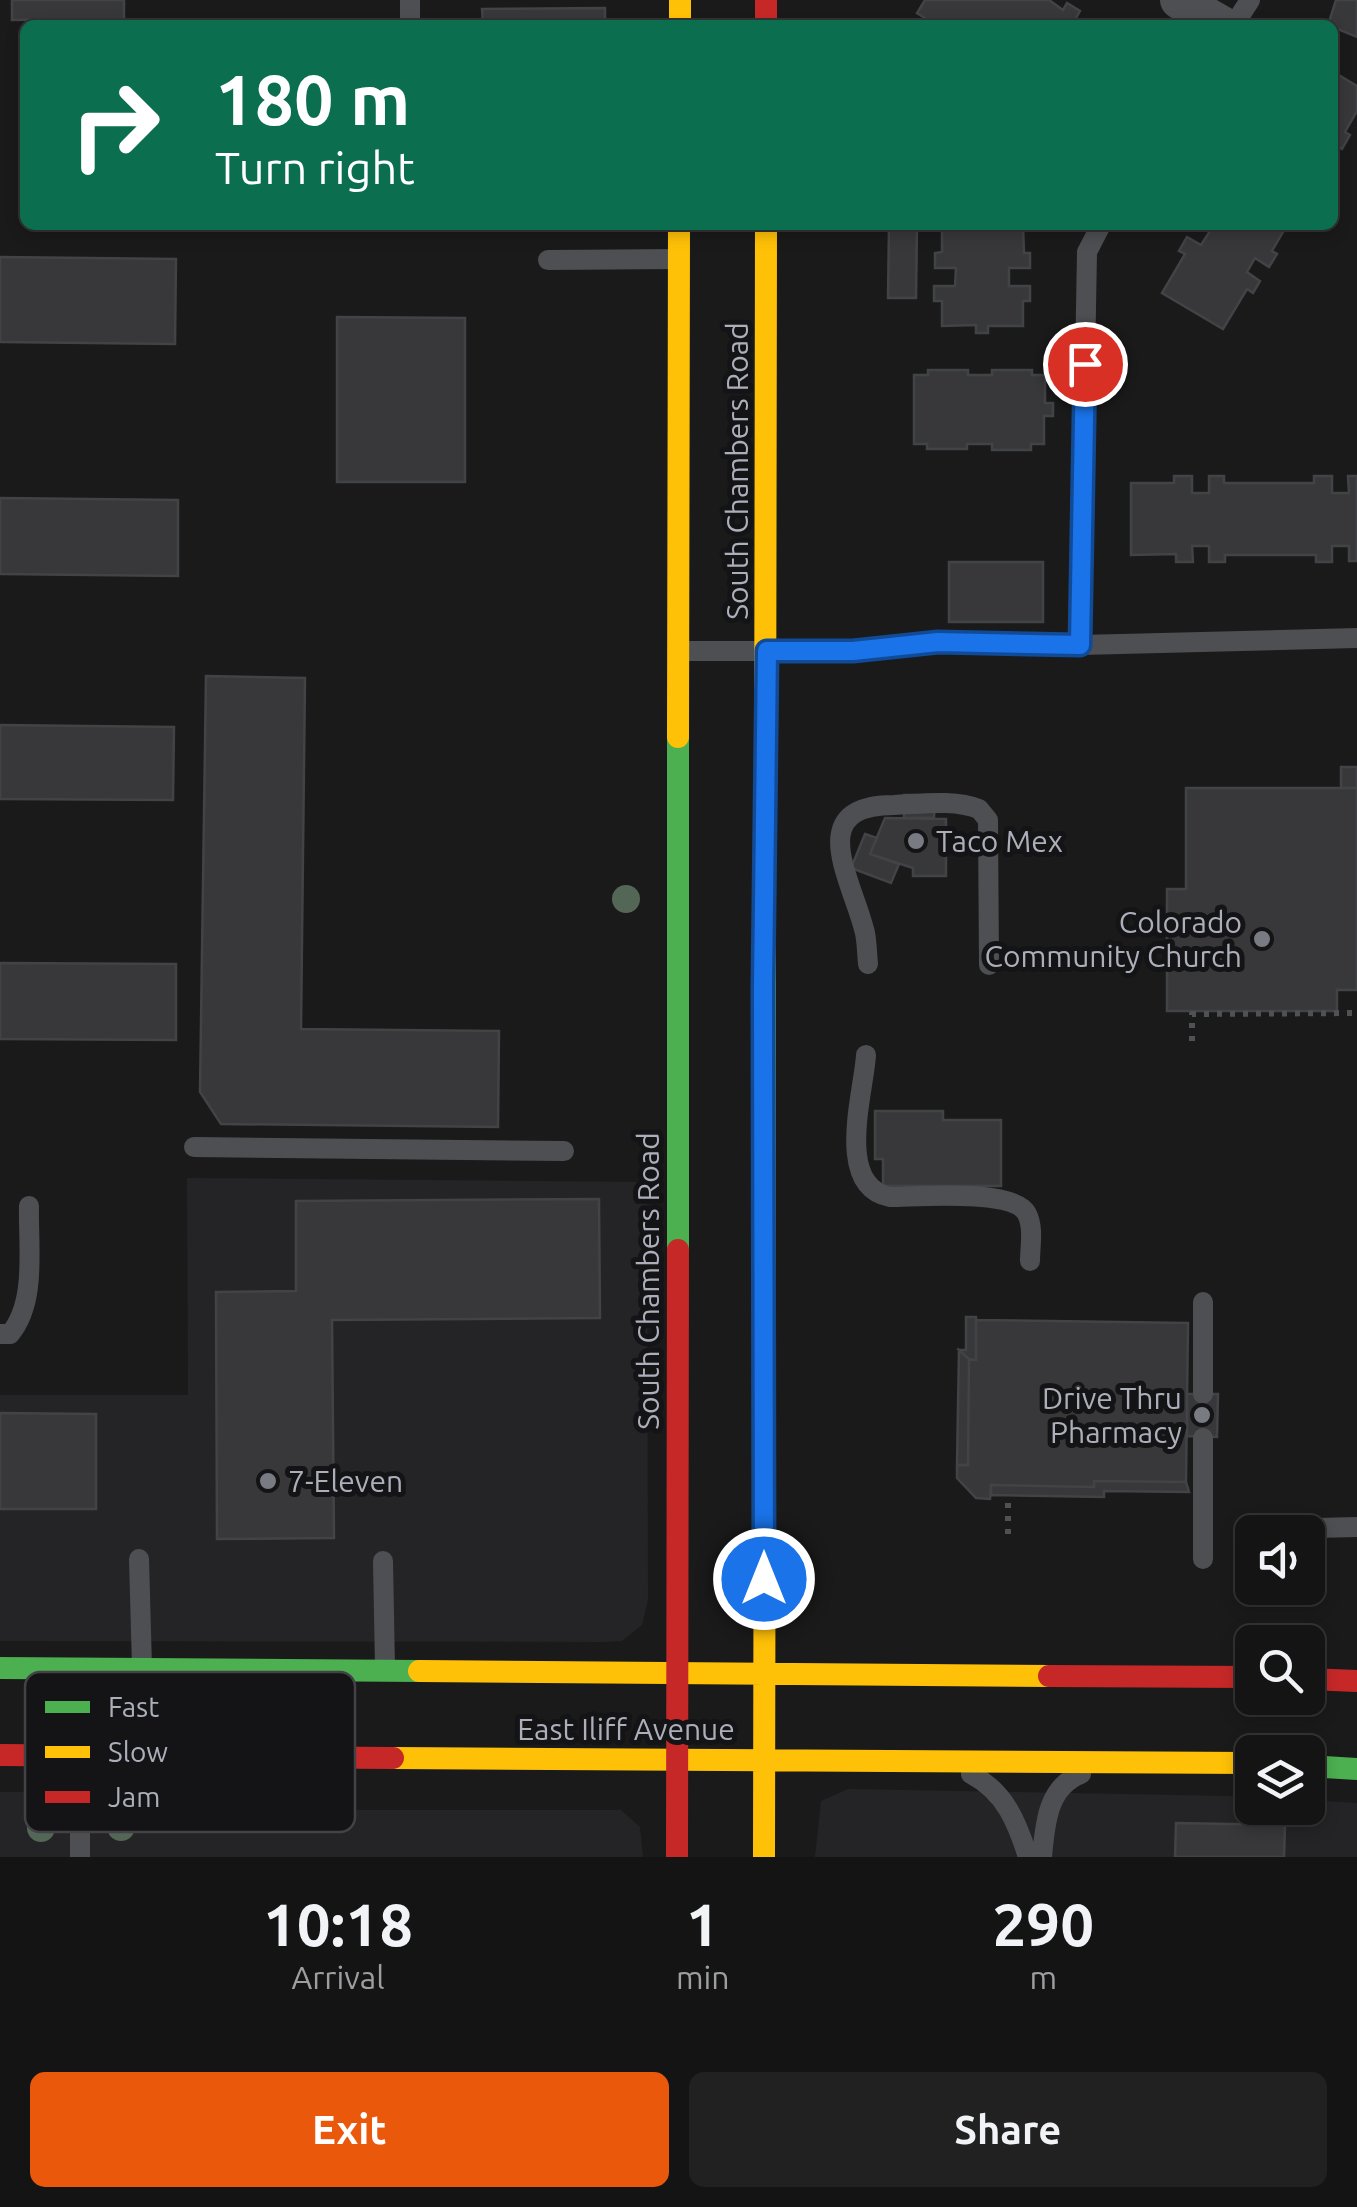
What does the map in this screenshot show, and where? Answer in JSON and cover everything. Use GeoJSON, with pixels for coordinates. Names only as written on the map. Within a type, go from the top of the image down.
{"type":"FeatureCollection","features":[{"type":"Feature","properties":{"kind":"main road","name":"South Chambers Road"},"geometry":{"type":"LineString","coordinates":[[677,1857],[679,230]]}},
{"type":"Feature","properties":{"kind":"main road","name":"South Chambers Road"},"geometry":{"type":"LineString","coordinates":[[764,1857],[766,230]]}},
{"type":"Feature","properties":{"kind":"main road","name":"East Iliff Avenue"},"geometry":{"type":"LineString","coordinates":[[0,1668],[1235,1677]]}},
{"type":"Feature","properties":{"kind":"main road"},"geometry":{"type":"LineString","coordinates":[[1325,1680],[1357,1681]]}},
{"type":"Feature","properties":{"kind":"main road","name":"East Iliff Avenue"},"geometry":{"type":"LineString","coordinates":[[0,1755],[25,1755]]}},
{"type":"Feature","properties":{"kind":"main road","name":"East Iliff Avenue"},"geometry":{"type":"LineString","coordinates":[[355,1758],[1235,1764]]}},
{"type":"Feature","properties":{"kind":"main road"},"geometry":{"type":"LineString","coordinates":[[1325,1767],[1357,1770]]}},
{"type":"Feature","properties":{"kind":"street"},"geometry":{"type":"LineString","coordinates":[[1179,0],[1213,20]]}},
{"type":"Feature","properties":{"kind":"lane"},"geometry":{"type":"LineString","coordinates":[[1080,645],[1087,252],[1098,230]]}},
{"type":"Feature","properties":{"kind":"lane"},"geometry":{"type":"LineString","coordinates":[[548,260],[679,259]]}},
{"type":"Feature","properties":{"kind":"lane"},"geometry":{"type":"LineString","coordinates":[[677,651],[853,651],[938,642],[1080,645],[1357,638]]}},
{"type":"Feature","properties":{"kind":"lane"},"geometry":{"type":"LineString","coordinates":[[868,964],[865,933],[840,851],[845,821],[854,811],[868,806],[955,804],[979,809],[988,820],[989,964]]}},
{"type":"Feature","properties":{"kind":"lane"},"geometry":{"type":"LineString","coordinates":[[866,1055],[856,1140],[865,1182],[880,1195],[890,1197],[985,1197],[1013,1201],[1029,1221],[1030,1262]]}},
{"type":"Feature","properties":{"kind":"lane"},"geometry":{"type":"LineString","coordinates":[[194,1146],[564,1150]]}},
{"type":"Feature","properties":{"kind":"lane"},"geometry":{"type":"LineString","coordinates":[[0,1334],[10,1334],[20,1323],[27,1299],[28,1206]]}},
{"type":"Feature","properties":{"kind":"lane"},"geometry":{"type":"LineString","coordinates":[[1203,1302],[1203,1394]]}},
{"type":"Feature","properties":{"kind":"lane"},"geometry":{"type":"LineString","coordinates":[[1203,1438],[1203,1559]]}},
{"type":"Feature","properties":{"kind":"lane"},"geometry":{"type":"LineString","coordinates":[[1325,1528],[1357,1526]]}},
{"type":"Feature","properties":{"kind":"lane"},"geometry":{"type":"LineString","coordinates":[[138,1560],[142,1669]]}},
{"type":"Feature","properties":{"kind":"lane"},"geometry":{"type":"LineString","coordinates":[[383,1561],[385,1670]]}},
{"type":"Feature","properties":{"kind":"lane"},"geometry":{"type":"LineString","coordinates":[[932,1760],[961,1768],[996,1792],[1019,1827],[1028,1857]]}},
{"type":"Feature","properties":{"kind":"lane"},"geometry":{"type":"LineString","coordinates":[[1042,1857],[1050,1807],[1058,1791],[1072,1778],[1136,1761]]}},
{"type":"Feature","properties":{"kind":"path"},"geometry":{"type":"LineString","coordinates":[[1192,1041],[1192,1014],[1357,1013]]}},
{"type":"Feature","properties":{"kind":"path"},"geometry":{"type":"LineString","coordinates":[[1008,1503],[1008,1534]]}},
{"type":"Feature","properties":{"kind":"shaded area"},"geometry":{"type":"Polygon","coordinates":[[[187,1178],[647,1182],[648,1600],[642,1625],[622,1641],[606,1642],[0,1641],[0,1395],[188,1395],[187,1178]]]}},
{"type":"Feature","properties":{"kind":"shaded area"},"geometry":{"type":"Polygon","coordinates":[[[848,1789],[1235,1797],[1235,1825],[1325,1825],[1325,1801],[1357,1803],[1357,1857],[815,1857],[821,1801],[848,1789]]]}},
{"type":"Feature","properties":{"kind":"shaded area"},"geometry":{"type":"Polygon","coordinates":[[[0,1792],[25,1792],[25,1832],[355,1832],[355,1810],[621,1810],[640,1827],[643,1857],[0,1857],[0,1792]]]}},
{"type":"Feature","properties":{"kind":"building"},"geometry":{"type":"Polygon","coordinates":[[[12,0],[124,0],[124,19],[12,20],[12,0]]]}},
{"type":"Feature","properties":{"kind":"building"},"geometry":{"type":"Polygon","coordinates":[[[925,0],[1049,0],[1063,10],[1067,3],[1080,11],[1075,20],[928,20],[917,13],[925,0]]]}},
{"type":"Feature","properties":{"kind":"building"},"geometry":{"type":"Polygon","coordinates":[[[1336,0],[1357,0],[1357,37],[1338,29],[1338,20],[1330,20],[1336,0]]]}},
{"type":"Feature","properties":{"kind":"building"},"geometry":{"type":"Polygon","coordinates":[[[605,8],[605,20],[483,20],[482,9],[605,8]]]}},
{"type":"Feature","properties":{"kind":"building"},"geometry":{"type":"Polygon","coordinates":[[[1338,75],[1357,86],[1357,111],[1345,132],[1350,135],[1342,149],[1338,146],[1338,75]]]}},
{"type":"Feature","properties":{"kind":"building"},"geometry":{"type":"Polygon","coordinates":[[[889,230],[917,230],[916,298],[888,298],[889,230]]]}},
{"type":"Feature","properties":{"kind":"building"},"geometry":{"type":"Polygon","coordinates":[[[942,230],[1023,230],[1024,253],[1030,253],[1030,268],[1009,268],[1009,286],[1030,286],[1030,301],[1023,301],[1023,326],[988,326],[988,333],[976,333],[976,325],[942,326],[942,301],[934,301],[934,286],[955,286],[956,268],[935,268],[935,253],[942,252],[942,230]]]}},
{"type":"Feature","properties":{"kind":"building"},"geometry":{"type":"Polygon","coordinates":[[[1284,230],[1272,251],[1277,254],[1269,267],[1255,258],[1247,272],[1260,281],[1253,293],[1247,289],[1223,329],[1162,293],[1185,254],[1179,251],[1187,237],[1201,245],[1210,231],[1284,230]]]}},
{"type":"Feature","properties":{"kind":"building"},"geometry":{"type":"Polygon","coordinates":[[[0,257],[176,259],[175,344],[0,342],[0,257]]]}},
{"type":"Feature","properties":{"kind":"building"},"geometry":{"type":"Polygon","coordinates":[[[337,317],[465,318],[465,482],[337,482],[337,317]]]}},
{"type":"Feature","properties":{"kind":"building"},"geometry":{"type":"Polygon","coordinates":[[[928,370],[968,370],[968,375],[992,375],[992,370],[1032,370],[1032,375],[1045,375],[1045,403],[1053,403],[1053,416],[1044,416],[1044,444],[1031,444],[1031,450],[992,450],[992,444],[967,444],[967,449],[927,449],[927,444],[914,444],[914,375],[928,375],[928,370]]]}},
{"type":"Feature","properties":{"kind":"building"},"geometry":{"type":"Polygon","coordinates":[[[1174,476],[1192,476],[1192,493],[1209,493],[1209,476],[1224,476],[1224,483],[1314,483],[1314,476],[1332,476],[1332,493],[1349,493],[1348,476],[1357,476],[1357,561],[1349,561],[1349,546],[1332,546],[1332,562],[1316,562],[1316,555],[1225,555],[1225,562],[1209,562],[1209,546],[1192,546],[1193,562],[1176,562],[1176,554],[1131,555],[1131,483],[1174,483],[1174,476]]]}},
{"type":"Feature","properties":{"kind":"building"},"geometry":{"type":"Polygon","coordinates":[[[0,498],[178,500],[178,576],[0,574],[0,498]]]}},
{"type":"Feature","properties":{"kind":"building"},"geometry":{"type":"Polygon","coordinates":[[[949,562],[1043,562],[1043,622],[949,622],[949,562]]]}},
{"type":"Feature","properties":{"kind":"building"},"geometry":{"type":"Polygon","coordinates":[[[206,676],[305,678],[301,1029],[499,1031],[498,1127],[221,1124],[200,1092],[206,676]]]}},
{"type":"Feature","properties":{"kind":"building"},"geometry":{"type":"Polygon","coordinates":[[[0,725],[174,727],[173,800],[0,799],[0,725]]]}},
{"type":"Feature","properties":{"kind":"building"},"geometry":{"type":"Polygon","coordinates":[[[1341,767],[1357,767],[1357,788],[1341,788],[1341,767]]]}},
{"type":"Feature","properties":{"kind":"building","name":"Colorado Community Church"},"geometry":{"type":"Polygon","coordinates":[[[1186,788],[1357,788],[1357,990],[1337,990],[1337,1011],[1167,1011],[1167,889],[1186,889],[1186,788]]]}},
{"type":"Feature","properties":{"kind":"building"},"geometry":{"type":"Polygon","coordinates":[[[904,795],[935,795],[934,818],[904,818],[904,795]]]}},
{"type":"Feature","properties":{"kind":"building"},"geometry":{"type":"Polygon","coordinates":[[[885,818],[946,819],[946,876],[913,876],[913,868],[870,854],[885,818]]]}},
{"type":"Feature","properties":{"kind":"building"},"geometry":{"type":"Polygon","coordinates":[[[865,834],[877,838],[870,854],[899,864],[891,883],[851,868],[865,834]]]}},
{"type":"Feature","properties":{"kind":"building"},"geometry":{"type":"Polygon","coordinates":[[[0,963],[176,964],[176,1040],[0,1039],[0,963]]]}},
{"type":"Feature","properties":{"kind":"building"},"geometry":{"type":"Polygon","coordinates":[[[875,1111],[943,1111],[943,1120],[1001,1120],[1001,1186],[883,1186],[883,1159],[875,1159],[875,1111]]]}},
{"type":"Feature","properties":{"kind":"building"},"geometry":{"type":"Polygon","coordinates":[[[599,1199],[600,1318],[332,1320],[334,1538],[217,1539],[216,1292],[296,1291],[296,1201],[599,1199]]]}},
{"type":"Feature","properties":{"kind":"building"},"geometry":{"type":"Polygon","coordinates":[[[966,1317],[976,1317],[976,1360],[959,1350],[966,1350],[966,1317]]]}},
{"type":"Feature","properties":{"kind":"building"},"geometry":{"type":"Polygon","coordinates":[[[976,1320],[1188,1323],[1186,1482],[1094,1481],[1094,1487],[991,1485],[990,1499],[976,1498],[957,1478],[957,1465],[968,1465],[969,1359],[976,1360],[976,1320]]]}},
{"type":"Feature","properties":{"kind":"building"},"geometry":{"type":"Polygon","coordinates":[[[959,1350],[969,1359],[968,1465],[957,1465],[959,1350]]]}},
{"type":"Feature","properties":{"kind":"building","name":"Drive Thru Pharmacy"},"geometry":{"type":"Polygon","coordinates":[[[1187,1394],[1218,1394],[1217,1437],[1187,1436],[1187,1394]]]}},
{"type":"Feature","properties":{"kind":"building"},"geometry":{"type":"Polygon","coordinates":[[[0,1413],[96,1414],[96,1509],[0,1509],[0,1413]]]}},
{"type":"Feature","properties":{"kind":"building"},"geometry":{"type":"Polygon","coordinates":[[[1094,1481],[1186,1482],[1189,1492],[1104,1491],[1104,1497],[991,1495],[991,1485],[1094,1487],[1094,1481]]]}},
{"type":"Feature","properties":{"kind":"building"},"geometry":{"type":"Polygon","coordinates":[[[1176,1823],[1285,1825],[1284,1857],[1175,1857],[1176,1823]]]}},
{"type":"Feature","properties":{"kind":"traffic: fast"},"geometry":{"type":"LineString","coordinates":[[678,737],[678,1250]]}},
{"type":"Feature","properties":{"kind":"traffic: fast"},"geometry":{"type":"LineString","coordinates":[[765,851],[765,1317]]}},
{"type":"Feature","properties":{"kind":"traffic: fast"},"geometry":{"type":"LineString","coordinates":[[0,1668],[419,1671]]}},
{"type":"Feature","properties":{"kind":"traffic: fast"},"geometry":{"type":"LineString","coordinates":[[1325,1767],[1357,1769]]}},
{"type":"Feature","properties":{"kind":"traffic: slow"},"geometry":{"type":"LineString","coordinates":[[680,0],[680,20]]}},
{"type":"Feature","properties":{"kind":"traffic: slow"},"geometry":{"type":"LineString","coordinates":[[678,737],[679,230]]}},
{"type":"Feature","properties":{"kind":"traffic: slow"},"geometry":{"type":"LineString","coordinates":[[765,851],[766,230]]}},
{"type":"Feature","properties":{"kind":"traffic: slow"},"geometry":{"type":"LineString","coordinates":[[764,1857],[765,1317]]}},
{"type":"Feature","properties":{"kind":"traffic: slow"},"geometry":{"type":"LineString","coordinates":[[419,1671],[1049,1676]]}},
{"type":"Feature","properties":{"kind":"traffic: slow"},"geometry":{"type":"LineString","coordinates":[[393,1758],[1235,1763]]}},
{"type":"Feature","properties":{"kind":"traffic: jam"},"geometry":{"type":"LineString","coordinates":[[766,0],[766,20]]}},
{"type":"Feature","properties":{"kind":"traffic: jam"},"geometry":{"type":"LineString","coordinates":[[677,1857],[678,1250]]}},
{"type":"Feature","properties":{"kind":"traffic: jam"},"geometry":{"type":"LineString","coordinates":[[1049,1676],[1235,1677]]}},
{"type":"Feature","properties":{"kind":"traffic: jam"},"geometry":{"type":"LineString","coordinates":[[1325,1680],[1357,1681]]}},
{"type":"Feature","properties":{"kind":"traffic: jam"},"geometry":{"type":"LineString","coordinates":[[0,1755],[25,1755]]}},
{"type":"Feature","properties":{"kind":"traffic: jam"},"geometry":{"type":"LineString","coordinates":[[355,1758],[393,1758]]}},
{"type":"Feature","properties":{"kind":"place","name":"Taco Mex"},"geometry":{"type":"Point","coordinates":[916,841]}},
{"type":"Feature","properties":{"kind":"place","name":"Colorado Community Church"},"geometry":{"type":"Point","coordinates":[1262,939]}},
{"type":"Feature","properties":{"kind":"place","name":"Drive Thru Pharmacy"},"geometry":{"type":"Point","coordinates":[1202,1415]}},
{"type":"Feature","properties":{"kind":"place","name":"7-Eleven"},"geometry":{"type":"Point","coordinates":[268,1481]}},
{"type":"Feature","properties":{"kind":"route"},"geometry":{"type":"LineString","coordinates":[[764,1579],[767,651],[853,651],[938,642],[1080,645],[1085,364]]}}]}
